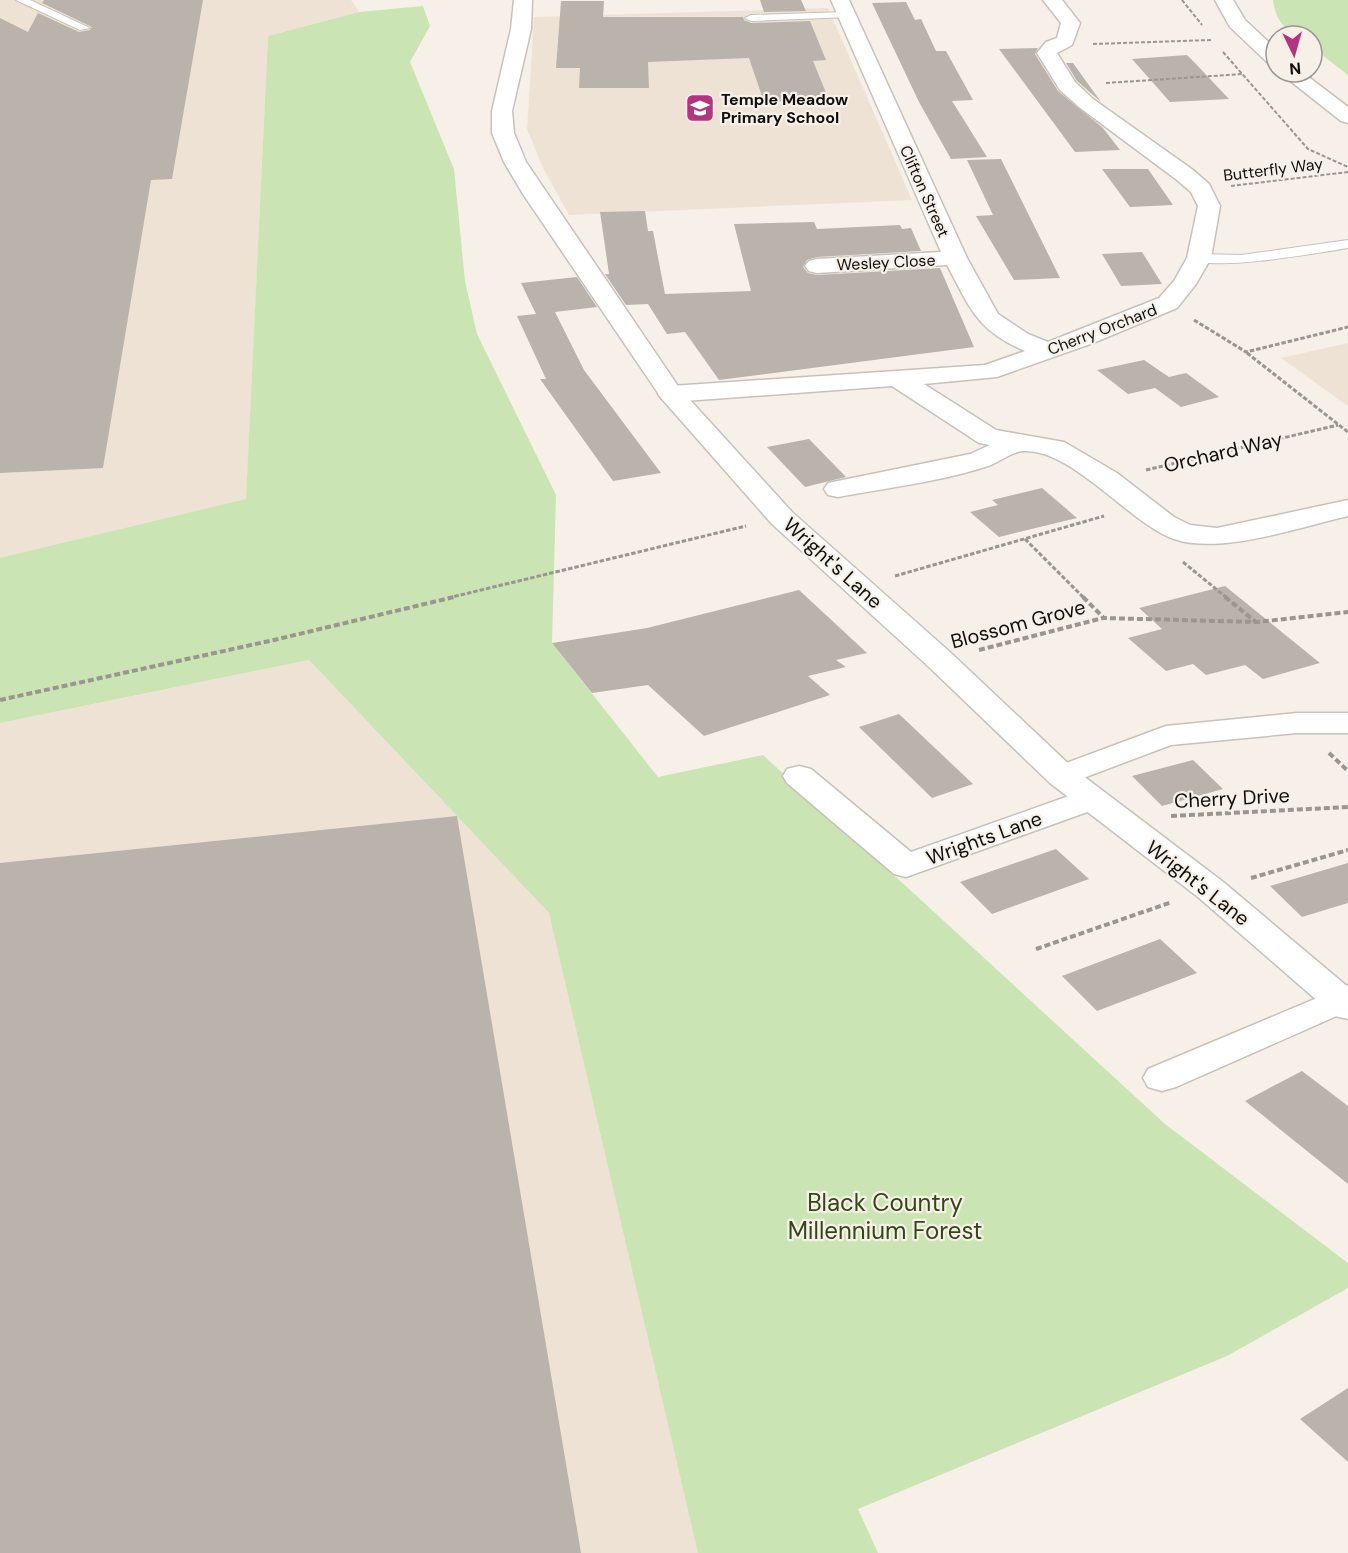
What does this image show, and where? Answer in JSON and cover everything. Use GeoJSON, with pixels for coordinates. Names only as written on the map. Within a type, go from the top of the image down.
{"type":"FeatureCollection","features":[{"type":"Feature","properties":{"kind":"street","name":"Wright's Lane"},"geometry":{"type":"LineString","coordinates":[[523,0],[521,29],[502,111],[502,133],[515,162],[534,194],[671,394],[782,518],[940,660],[1062,776],[1210,889],[1345,1001]]}},
{"type":"Feature","properties":{"kind":"street"},"geometry":{"type":"LineString","coordinates":[[1052,0],[1071,23],[1065,41],[1053,46],[1047,53],[1067,86],[1086,103],[1201,189]]}},
{"type":"Feature","properties":{"kind":"street"},"geometry":{"type":"LineString","coordinates":[[1224,0],[1238,23],[1264,48]]}},
{"type":"Feature","properties":{"kind":"street","name":"Clifton Street"},"geometry":{"type":"LineString","coordinates":[[843,7],[955,258],[988,318],[1019,339],[1047,351]]}},
{"type":"Feature","properties":{"kind":"street"},"geometry":{"type":"LineString","coordinates":[[1305,84],[1348,117]]}},
{"type":"Feature","properties":{"kind":"street","name":"Cherry Orchard"},"geometry":{"type":"LineString","coordinates":[[671,394],[988,372],[1047,351],[1168,303],[1184,284],[1199,258],[1209,206],[1201,189]]}},
{"type":"Feature","properties":{"kind":"street","name":"Wesley Close"},"geometry":{"type":"LineString","coordinates":[[827,288],[814,255],[955,258]]}},
{"type":"Feature","properties":{"kind":"street"},"geometry":{"type":"LineString","coordinates":[[897,378],[988,437],[1054,448],[1107,479],[1164,523],[1183,533],[1217,537],[1348,508]]}},
{"type":"Feature","properties":{"kind":"street"},"geometry":{"type":"LineString","coordinates":[[838,489],[978,461],[1016,443]]}},
{"type":"Feature","properties":{"kind":"street"},"geometry":{"type":"LineString","coordinates":[[1062,776],[1166,735],[1297,723],[1348,723]]}},
{"type":"Feature","properties":{"kind":"street","name":"Wrights Lane"},"geometry":{"type":"LineString","coordinates":[[799,776],[906,866],[1104,809]]}},
{"type":"Feature","properties":{"kind":"street"},"geometry":{"type":"LineString","coordinates":[[1162,1078],[1345,1001]]}},
{"type":"Feature","properties":{"kind":"lane"},"geometry":{"type":"LineString","coordinates":[[21,0],[84,28]]}},
{"type":"Feature","properties":{"kind":"lane"},"geometry":{"type":"LineString","coordinates":[[750,18],[843,7]]}},
{"type":"Feature","properties":{"kind":"lane"},"geometry":{"type":"LineString","coordinates":[[1199,258],[1241,259],[1334,248],[1348,244]]}},
{"type":"Feature","properties":{"kind":"path"},"geometry":{"type":"LineString","coordinates":[[1182,0],[1203,26]]}},
{"type":"Feature","properties":{"kind":"path"},"geometry":{"type":"LineString","coordinates":[[1053,46],[1211,39],[1210,34]]}},
{"type":"Feature","properties":{"kind":"path","name":"Butterfly Way"},"geometry":{"type":"LineString","coordinates":[[1219,48],[1308,149],[1348,167]]}},
{"type":"Feature","properties":{"kind":"path"},"geometry":{"type":"LineString","coordinates":[[1067,86],[1243,74]]}},
{"type":"Feature","properties":{"kind":"path","name":"Butterfly Way"},"geometry":{"type":"LineString","coordinates":[[1201,189],[1348,172]]}},
{"type":"Feature","properties":{"kind":"path"},"geometry":{"type":"LineString","coordinates":[[1168,303],[1246,352],[1348,432]]}},
{"type":"Feature","properties":{"kind":"path"},"geometry":{"type":"LineString","coordinates":[[1246,352],[1348,327]]}},
{"type":"Feature","properties":{"kind":"path","name":"Orchard Way"},"geometry":{"type":"LineString","coordinates":[[1107,479],[1338,424]]}},
{"type":"Feature","properties":{"kind":"path"},"geometry":{"type":"LineString","coordinates":[[860,587],[1130,508],[1145,508]]}},
{"type":"Feature","properties":{"kind":"path"},"geometry":{"type":"LineString","coordinates":[[0,700],[274,640],[782,518]]}},
{"type":"Feature","properties":{"kind":"path","name":"Blossom Grove"},"geometry":{"type":"LineString","coordinates":[[1025,538],[1103,618]]}},
{"type":"Feature","properties":{"kind":"path"},"geometry":{"type":"LineString","coordinates":[[1176,555],[1257,622]]}},
{"type":"Feature","properties":{"kind":"path","name":"Blossom Grove"},"geometry":{"type":"LineString","coordinates":[[940,660],[1103,618],[1257,622],[1348,612]]}},
{"type":"Feature","properties":{"kind":"path","name":"Cherry Drive"},"geometry":{"type":"LineString","coordinates":[[1104,809],[1348,807]]}},
{"type":"Feature","properties":{"kind":"path"},"geometry":{"type":"LineString","coordinates":[[1036,949],[1210,889],[1348,850]]}},
{"type":"Feature","properties":{"kind":"shaded area"},"geometry":{"type":"Polygon","coordinates":[[[0,0],[351,0],[359,12],[268,36],[241,610],[0,672],[0,0]]]}},
{"type":"Feature","properties":{"kind":"shaded area","name":"Temple Meadow Primary School"},"geometry":{"type":"Polygon","coordinates":[[[828,8],[912,200],[569,215],[543,168],[527,129],[534,17],[828,8]]]}},
{"type":"Feature","properties":{"kind":"shaded area"},"geometry":{"type":"Polygon","coordinates":[[[1348,343],[1348,406],[1281,358],[1348,343]]]}},
{"type":"Feature","properties":{"kind":"shaded area"},"geometry":{"type":"Polygon","coordinates":[[[309,660],[549,913],[878,1553],[0,1553],[0,723],[309,660]]]}},
{"type":"Feature","properties":{"kind":"green space"},"geometry":{"type":"Polygon","coordinates":[[[1273,0],[1348,0],[1348,75],[1324,56],[1324,24],[1283,24],[1273,0]]]}},
{"type":"Feature","properties":{"kind":"green space","name":"Black Country Millennium Forest"},"geometry":{"type":"Polygon","coordinates":[[[423,6],[430,26],[410,62],[454,169],[465,281],[477,334],[556,495],[552,643],[658,777],[763,755],[1165,1124],[1348,1263],[1348,1288],[1227,1356],[858,1509],[878,1553],[698,1553],[549,913],[309,660],[0,723],[0,558],[246,499],[268,36],[359,12],[423,6]]]}},
{"type":"Feature","properties":{"kind":"building"},"geometry":{"type":"Polygon","coordinates":[[[44,0],[203,0],[172,179],[151,180],[103,468],[0,473],[0,18],[28,32],[38,13],[79,32],[90,30],[92,27],[42,3],[44,0]]]}},
{"type":"Feature","properties":{"kind":"building"},"geometry":{"type":"Polygon","coordinates":[[[760,0],[801,0],[806,11],[764,12],[760,0]]]}},
{"type":"Feature","properties":{"kind":"building"},"geometry":{"type":"Polygon","coordinates":[[[561,1],[604,1],[603,17],[743,17],[751,23],[810,21],[826,60],[813,61],[829,100],[764,102],[749,58],[648,62],[649,88],[579,88],[580,68],[556,68],[561,1]]]}},
{"type":"Feature","properties":{"kind":"building"},"geometry":{"type":"Polygon","coordinates":[[[906,2],[915,20],[921,19],[936,51],[946,51],[973,100],[952,101],[987,157],[951,159],[919,102],[872,3],[906,2]]]}},
{"type":"Feature","properties":{"kind":"building"},"geometry":{"type":"Polygon","coordinates":[[[1038,48],[1035,54],[1058,91],[1103,128],[1120,150],[1075,152],[999,49],[1038,48]]]}},
{"type":"Feature","properties":{"kind":"building"},"geometry":{"type":"Polygon","coordinates":[[[1187,55],[1229,99],[1170,102],[1132,59],[1187,55]]]}},
{"type":"Feature","properties":{"kind":"building"},"geometry":{"type":"Polygon","coordinates":[[[1066,63],[1073,63],[1101,102],[1077,81],[1066,63]]]}},
{"type":"Feature","properties":{"kind":"building"},"geometry":{"type":"Polygon","coordinates":[[[1001,159],[1060,278],[1014,280],[976,216],[993,215],[967,160],[1001,159]]]}},
{"type":"Feature","properties":{"kind":"building"},"geometry":{"type":"Polygon","coordinates":[[[1102,169],[1148,169],[1173,205],[1130,207],[1102,169]]]}},
{"type":"Feature","properties":{"kind":"building"},"geometry":{"type":"Polygon","coordinates":[[[645,211],[648,231],[653,231],[665,294],[751,291],[734,224],[814,222],[817,229],[900,225],[902,229],[911,228],[921,251],[817,257],[807,260],[803,267],[808,273],[817,275],[940,268],[974,347],[719,380],[685,332],[667,334],[648,304],[626,305],[605,274],[609,274],[600,212],[645,211]]]}},
{"type":"Feature","properties":{"kind":"building"},"geometry":{"type":"Polygon","coordinates":[[[1142,252],[1162,284],[1121,286],[1102,254],[1142,252]]]}},
{"type":"Feature","properties":{"kind":"building"},"geometry":{"type":"Polygon","coordinates":[[[577,277],[597,307],[555,312],[584,370],[661,473],[613,481],[540,379],[546,379],[517,316],[536,314],[521,283],[577,277]]]}},
{"type":"Feature","properties":{"kind":"building"},"geometry":{"type":"Polygon","coordinates":[[[1144,360],[1169,377],[1186,373],[1219,397],[1181,407],[1155,388],[1128,394],[1097,370],[1144,360]]]}},
{"type":"Feature","properties":{"kind":"building"},"geometry":{"type":"Polygon","coordinates":[[[809,439],[846,477],[805,487],[767,447],[809,439]]]}},
{"type":"Feature","properties":{"kind":"building"},"geometry":{"type":"Polygon","coordinates":[[[1042,488],[1077,518],[999,537],[970,512],[998,505],[992,500],[1042,488]]]}},
{"type":"Feature","properties":{"kind":"building"},"geometry":{"type":"Polygon","coordinates":[[[1225,586],[1320,663],[1263,679],[1245,665],[1206,675],[1193,664],[1166,671],[1128,638],[1162,629],[1139,608],[1225,586]]]}},
{"type":"Feature","properties":{"kind":"building"},"geometry":{"type":"Polygon","coordinates":[[[799,590],[867,653],[836,660],[846,667],[808,676],[830,695],[704,736],[648,685],[592,693],[552,643],[647,628],[799,590]]]}},
{"type":"Feature","properties":{"kind":"building"},"geometry":{"type":"Polygon","coordinates":[[[899,714],[973,784],[932,798],[859,727],[899,714]]]}},
{"type":"Feature","properties":{"kind":"building"},"geometry":{"type":"Polygon","coordinates":[[[1193,760],[1223,789],[1162,806],[1132,776],[1193,760]]]}},
{"type":"Feature","properties":{"kind":"building"},"geometry":{"type":"Polygon","coordinates":[[[457,816],[581,1553],[0,1553],[0,863],[457,816]]]}},
{"type":"Feature","properties":{"kind":"building"},"geometry":{"type":"Polygon","coordinates":[[[1056,849],[1089,879],[992,914],[960,882],[1056,849]]]}},
{"type":"Feature","properties":{"kind":"building"},"geometry":{"type":"Polygon","coordinates":[[[1348,863],[1348,903],[1302,917],[1270,886],[1348,863]]]}},
{"type":"Feature","properties":{"kind":"building"},"geometry":{"type":"Polygon","coordinates":[[[1160,939],[1197,973],[1097,1011],[1062,976],[1160,939]]]}},
{"type":"Feature","properties":{"kind":"building"},"geometry":{"type":"Polygon","coordinates":[[[1302,1071],[1348,1106],[1348,1184],[1245,1101],[1302,1071]]]}},
{"type":"Feature","properties":{"kind":"building"},"geometry":{"type":"Polygon","coordinates":[[[1348,1388],[1348,1462],[1300,1419],[1348,1388]]]}},
{"type":"Feature","properties":{"kind":"place","name":"Temple Meadow Primary School"},"geometry":{"type":"Point","coordinates":[700,108]}}]}
